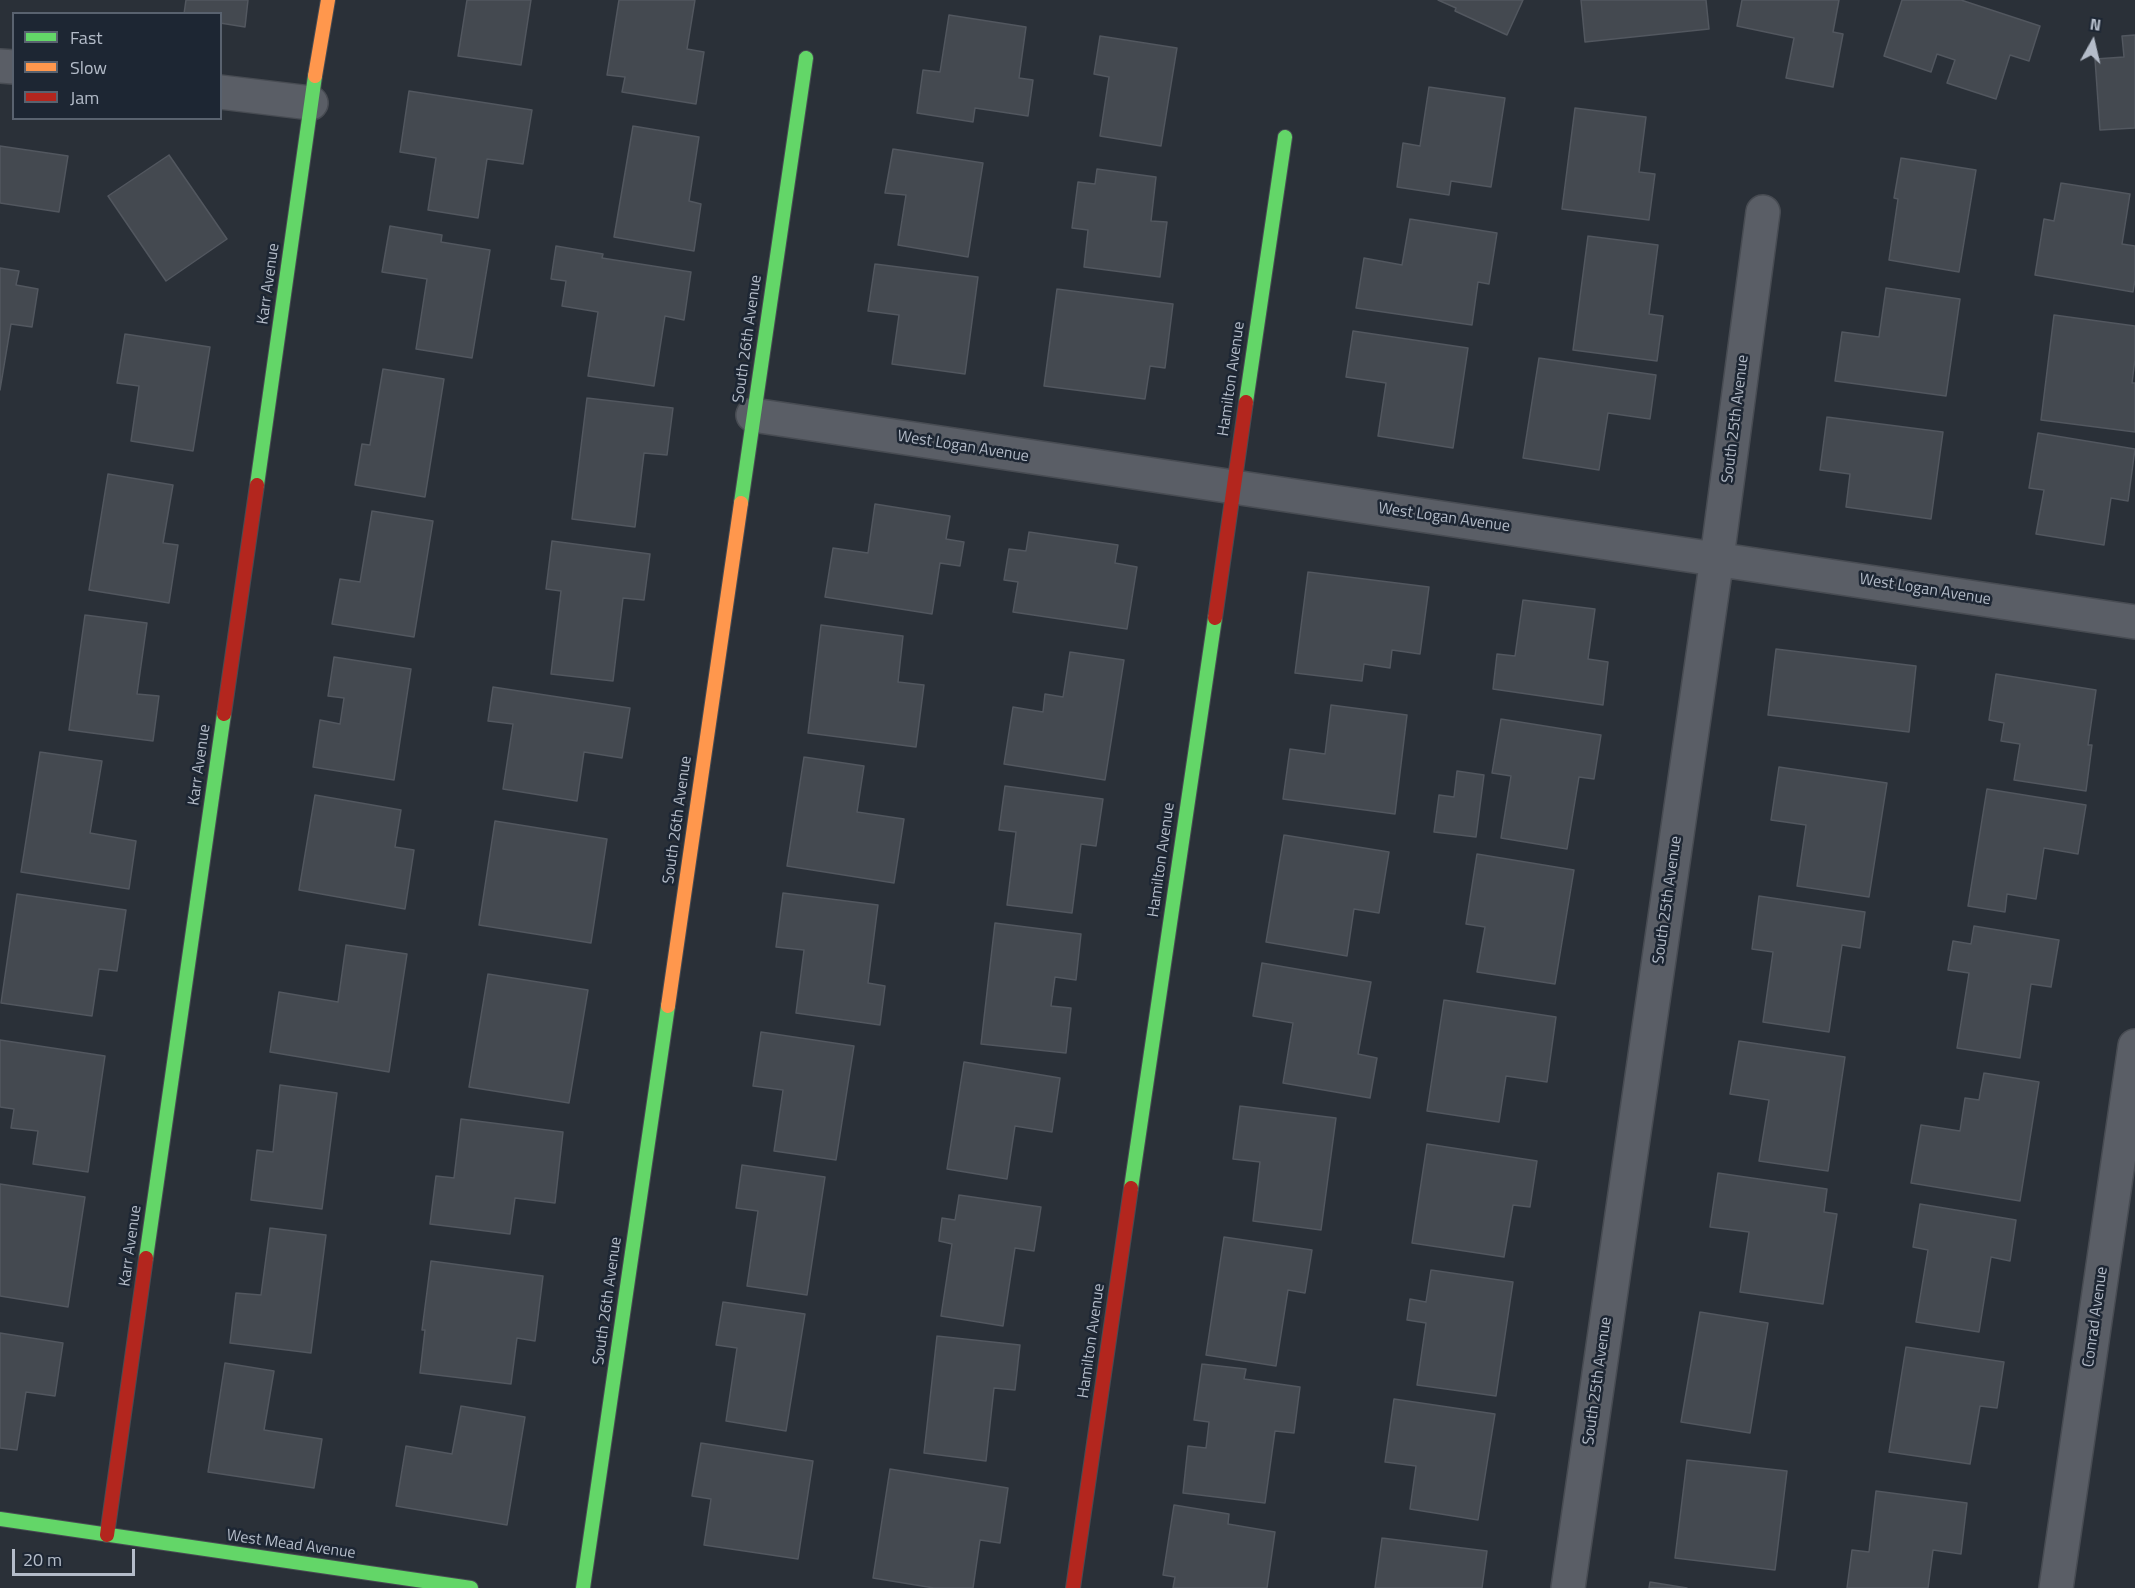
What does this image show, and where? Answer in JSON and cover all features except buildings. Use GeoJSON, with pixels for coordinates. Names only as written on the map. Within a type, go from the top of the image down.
{"type":"FeatureCollection","features":[{"type":"Feature","properties":{"kind":"street","name":"Karr Avenue"},"geometry":{"type":"LineString","coordinates":[[107,1535],[311,103],[328,0]]}},
{"type":"Feature","properties":{"kind":"street","name":"South 26th Avenue"},"geometry":{"type":"LineString","coordinates":[[583,1588],[806,58]]}},
{"type":"Feature","properties":{"kind":"street"},"geometry":{"type":"LineString","coordinates":[[222,92],[311,103]]}},
{"type":"Feature","properties":{"kind":"street","name":"Hamilton Avenue"},"geometry":{"type":"LineString","coordinates":[[1073,1588],[1285,137]]}},
{"type":"Feature","properties":{"kind":"street","name":"South 25th Avenue"},"geometry":{"type":"LineString","coordinates":[[1568,1588],[1717,558],[1763,212]]}},
{"type":"Feature","properties":{"kind":"street","name":"West Logan Avenue"},"geometry":{"type":"LineString","coordinates":[[753,415],[2135,622]]}},
{"type":"Feature","properties":{"kind":"street","name":"Conrad Avenue"},"geometry":{"type":"LineString","coordinates":[[2056,1588],[2135,1046]]}},
{"type":"Feature","properties":{"kind":"street","name":"West Mead Avenue"},"geometry":{"type":"LineString","coordinates":[[0,1519],[471,1588]]}},
{"type":"Feature","properties":{"kind":"traffic: fast"},"geometry":{"type":"LineString","coordinates":[[741,503],[806,58]]}},
{"type":"Feature","properties":{"kind":"traffic: fast"},"geometry":{"type":"LineString","coordinates":[[257,485],[315,76]]}},
{"type":"Feature","properties":{"kind":"traffic: fast"},"geometry":{"type":"LineString","coordinates":[[1246,402],[1285,137]]}},
{"type":"Feature","properties":{"kind":"traffic: fast"},"geometry":{"type":"LineString","coordinates":[[1131,1188],[1215,618]]}},
{"type":"Feature","properties":{"kind":"traffic: fast"},"geometry":{"type":"LineString","coordinates":[[146,1258],[224,714]]}},
{"type":"Feature","properties":{"kind":"traffic: fast"},"geometry":{"type":"LineString","coordinates":[[583,1588],[668,1006]]}},
{"type":"Feature","properties":{"kind":"traffic: fast"},"geometry":{"type":"LineString","coordinates":[[0,1519],[471,1588]]}},
{"type":"Feature","properties":{"kind":"traffic: slow"},"geometry":{"type":"LineString","coordinates":[[315,76],[328,0]]}},
{"type":"Feature","properties":{"kind":"traffic: slow"},"geometry":{"type":"LineString","coordinates":[[668,1006],[741,503]]}},
{"type":"Feature","properties":{"kind":"traffic: jam"},"geometry":{"type":"LineString","coordinates":[[1215,618],[1246,402]]}},
{"type":"Feature","properties":{"kind":"traffic: jam"},"geometry":{"type":"LineString","coordinates":[[224,714],[257,485]]}},
{"type":"Feature","properties":{"kind":"traffic: jam"},"geometry":{"type":"LineString","coordinates":[[1073,1588],[1131,1188]]}},
{"type":"Feature","properties":{"kind":"traffic: jam"},"geometry":{"type":"LineString","coordinates":[[107,1535],[146,1258]]}}]}
